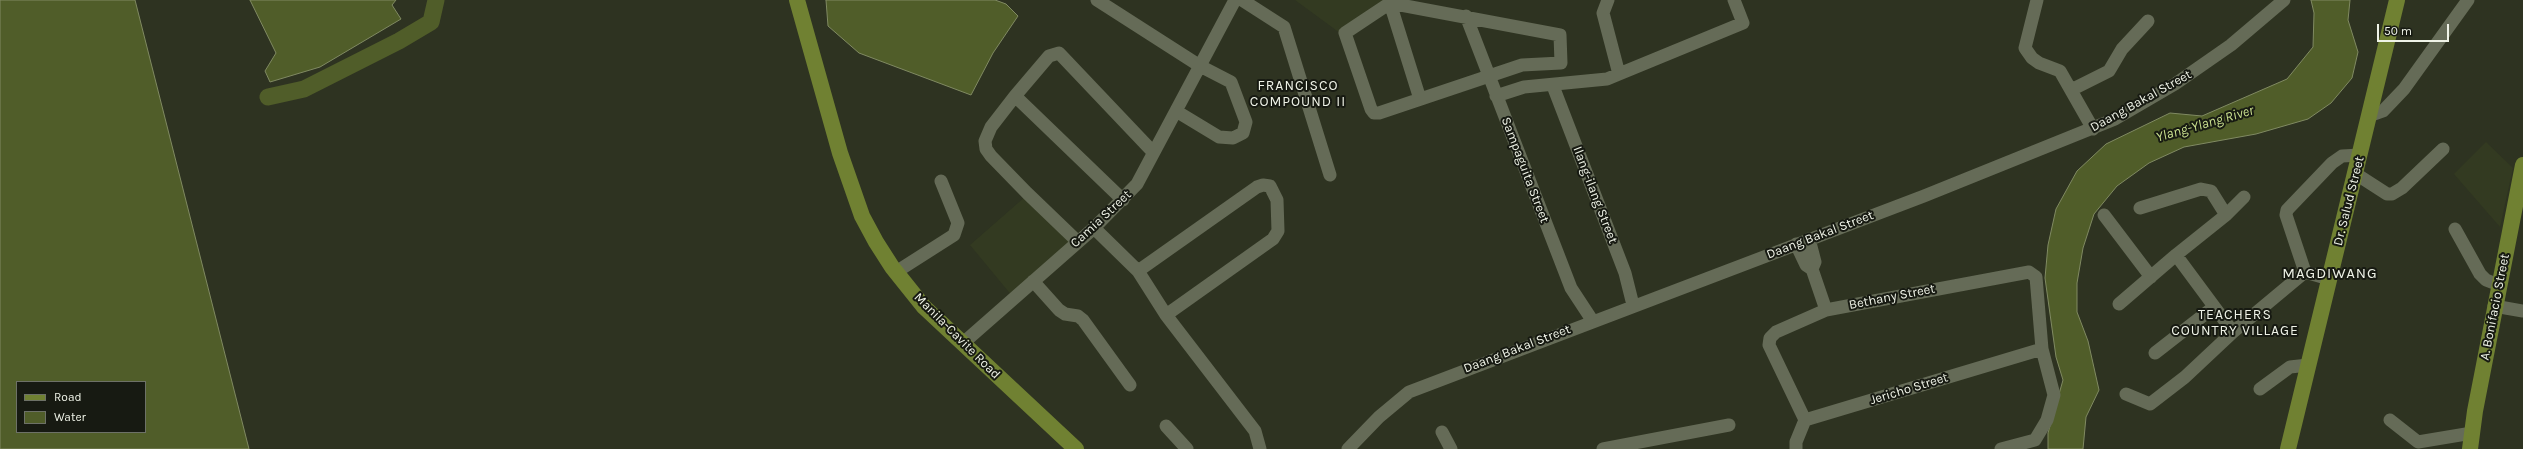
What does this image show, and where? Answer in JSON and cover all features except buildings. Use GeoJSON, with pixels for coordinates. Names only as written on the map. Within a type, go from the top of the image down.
{"type":"FeatureCollection","features":[{"type":"Feature","properties":{"kind":"main road","name":"Manila-Cavite Road"},"geometry":{"type":"LineString","coordinates":[[797,0],[832,127],[854,195],[876,242],[896,272],[924,307],[1076,449]]}},
{"type":"Feature","properties":{"kind":"main road","name":"Dr. Salud Street"},"geometry":{"type":"LineString","coordinates":[[2288,449],[2356,174],[2397,0]]}},
{"type":"Feature","properties":{"kind":"main road","name":"A. Bonifacio Street"},"geometry":{"type":"LineString","coordinates":[[2470,449],[2494,306],[2523,165]]}},
{"type":"Feature","properties":{"kind":"street"},"geometry":{"type":"LineString","coordinates":[[1097,0],[1200,66],[1231,82],[1246,122],[1243,133],[1233,138],[1219,137],[1176,111]]}},
{"type":"Feature","properties":{"kind":"street","name":"Camia Street"},"geometry":{"type":"LineString","coordinates":[[962,344],[1094,228],[1137,184],[1235,0]]}},
{"type":"Feature","properties":{"kind":"street"},"geometry":{"type":"LineString","coordinates":[[1242,0],[1284,27],[1330,175]]}},
{"type":"Feature","properties":{"kind":"street"},"geometry":{"type":"LineString","coordinates":[[1608,0],[1603,13],[1619,74]]}},
{"type":"Feature","properties":{"kind":"street"},"geometry":{"type":"LineString","coordinates":[[1496,96],[1524,87],[1553,86],[1607,79],[1743,23],[1734,0]]}},
{"type":"Feature","properties":{"kind":"street"},"geometry":{"type":"LineString","coordinates":[[2036,0],[2025,48],[2032,58],[2039,63],[2060,71],[2093,129]]}},
{"type":"Feature","properties":{"kind":"street"},"geometry":{"type":"LineString","coordinates":[[2369,116],[2383,111],[2404,89],[2468,0]]}},
{"type":"Feature","properties":{"kind":"street","name":"Daang Bakal Street"},"geometry":{"type":"LineString","coordinates":[[1348,449],[1379,417],[1410,392],[1592,320],[1796,244],[2093,129],[2175,84],[2231,45],[2282,1]]}},
{"type":"Feature","properties":{"kind":"street"},"geometry":{"type":"LineString","coordinates":[[1391,2],[1420,99]]}},
{"type":"Feature","properties":{"kind":"street"},"geometry":{"type":"LineString","coordinates":[[1391,2],[1560,35],[1561,63],[1522,65],[1379,113],[1374,113],[1371,109],[1345,32],[1391,2]]}},
{"type":"Feature","properties":{"kind":"street","name":"Sampaguita Street"},"geometry":{"type":"LineString","coordinates":[[1466,16],[1571,288],[1592,320]]}},
{"type":"Feature","properties":{"kind":"street"},"geometry":{"type":"LineString","coordinates":[[2071,90],[2109,71],[2122,49],[2148,21]]}},
{"type":"Feature","properties":{"kind":"street"},"geometry":{"type":"LineString","coordinates":[[1078,242],[1027,194],[986,149],[985,141],[991,127],[1015,96],[1049,56],[1059,53],[1153,152]]}},
{"type":"Feature","properties":{"kind":"street","name":"Ilang-ilang Street"},"geometry":{"type":"LineString","coordinates":[[1553,86],[1625,273],[1633,305]]}},
{"type":"Feature","properties":{"kind":"street"},"geometry":{"type":"LineString","coordinates":[[1015,96],[1123,200]]}},
{"type":"Feature","properties":{"kind":"street"},"geometry":{"type":"LineString","coordinates":[[2356,174],[2387,194],[2392,194],[2402,188],[2443,149]]}},
{"type":"Feature","properties":{"kind":"street"},"geometry":{"type":"LineString","coordinates":[[2305,272],[2286,215],[2287,210],[2332,163],[2342,156],[2360,155]]}},
{"type":"Feature","properties":{"kind":"street"},"geometry":{"type":"LineString","coordinates":[[896,272],[954,235],[958,223],[941,181]]}},
{"type":"Feature","properties":{"kind":"street"},"geometry":{"type":"LineString","coordinates":[[1138,271],[1257,187],[1263,185],[1270,186],[1277,200],[1278,231],[1273,239],[1166,315]]}},
{"type":"Feature","properties":{"kind":"street"},"geometry":{"type":"LineString","coordinates":[[2140,208],[2200,189],[2211,191],[2226,215]]}},
{"type":"Feature","properties":{"kind":"street"},"geometry":{"type":"LineString","coordinates":[[2119,304],[2176,255],[2226,215],[2244,197]]}},
{"type":"Feature","properties":{"kind":"street"},"geometry":{"type":"LineString","coordinates":[[2104,215],[2151,277]]}},
{"type":"Feature","properties":{"kind":"street"},"geometry":{"type":"LineString","coordinates":[[1094,228],[1138,271],[1166,315],[1255,431],[1260,449]]}},
{"type":"Feature","properties":{"kind":"street"},"geometry":{"type":"LineString","coordinates":[[2455,229],[2482,277],[2499,284]]}},
{"type":"Feature","properties":{"kind":"street"},"geometry":{"type":"LineString","coordinates":[[1809,239],[1815,262],[1812,269]]}},
{"type":"Feature","properties":{"kind":"street"},"geometry":{"type":"LineString","coordinates":[[1796,244],[1806,265],[1812,269],[1826,310]]}},
{"type":"Feature","properties":{"kind":"street"},"geometry":{"type":"LineString","coordinates":[[2176,255],[2233,332]]}},
{"type":"Feature","properties":{"kind":"street","name":"Bethany Street"},"geometry":{"type":"LineString","coordinates":[[1805,420],[1769,345],[1770,338],[1776,332],[1826,310],[2029,272],[2034,273],[2036,277],[2042,348],[2054,395],[2051,409],[2036,444]]}},
{"type":"Feature","properties":{"kind":"street"},"geometry":{"type":"LineString","coordinates":[[2305,272],[2329,279]]}},
{"type":"Feature","properties":{"kind":"street"},"geometry":{"type":"LineString","coordinates":[[2126,394],[2150,404],[2185,377],[2233,332],[2305,272]]}},
{"type":"Feature","properties":{"kind":"street"},"geometry":{"type":"LineString","coordinates":[[1033,281],[1059,310],[1083,320],[1130,385]]}},
{"type":"Feature","properties":{"kind":"street"},"geometry":{"type":"LineString","coordinates":[[2494,306],[2523,311]]}},
{"type":"Feature","properties":{"kind":"street"},"geometry":{"type":"LineString","coordinates":[[2155,353],[2214,307]]}},
{"type":"Feature","properties":{"kind":"street","name":"Jericho Street"},"geometry":{"type":"LineString","coordinates":[[1805,420],[2042,348]]}},
{"type":"Feature","properties":{"kind":"street"},"geometry":{"type":"LineString","coordinates":[[2260,389],[2290,367],[2308,365]]}},
{"type":"Feature","properties":{"kind":"street"},"geometry":{"type":"LineString","coordinates":[[1796,449],[1796,442],[1805,420]]}},
{"type":"Feature","properties":{"kind":"street"},"geometry":{"type":"LineString","coordinates":[[2390,420],[2418,442],[2472,433]]}},
{"type":"Feature","properties":{"kind":"street"},"geometry":{"type":"LineString","coordinates":[[1603,449],[1729,425]]}},
{"type":"Feature","properties":{"kind":"street"},"geometry":{"type":"LineString","coordinates":[[1166,426],[1187,449]]}},
{"type":"Feature","properties":{"kind":"street"},"geometry":{"type":"LineString","coordinates":[[1442,432],[1451,449]]}},
{"type":"Feature","properties":{"kind":"street"},"geometry":{"type":"LineString","coordinates":[[2001,449],[2036,444]]}},
{"type":"Feature","properties":{"kind":"shaded area"},"geometry":{"type":"Polygon","coordinates":[[[1295,0],[1387,0],[1340,33],[1295,0]]]}},
{"type":"Feature","properties":{"kind":"shaded area"},"geometry":{"type":"Polygon","coordinates":[[[2486,142],[2513,168],[2500,227],[2454,174],[2486,142]]]}},
{"type":"Feature","properties":{"kind":"shaded area"},"geometry":{"type":"Polygon","coordinates":[[[1026,196],[1073,241],[1013,297],[970,245],[1026,196]]]}},
{"type":"Feature","properties":{"kind":"water"},"geometry":{"type":"Polygon","coordinates":[[[0,0],[135,0],[249,449],[0,449],[0,0]]]}},
{"type":"Feature","properties":{"kind":"water"},"geometry":{"type":"Polygon","coordinates":[[[250,0],[396,0],[392,5],[401,19],[320,67],[270,82],[265,71],[276,53],[250,0]]]}},
{"type":"Feature","properties":{"kind":"water"},"geometry":{"type":"Polygon","coordinates":[[[826,0],[995,0],[1006,4],[1018,16],[993,53],[971,95],[859,53],[828,26],[826,0]]]}},
{"type":"Feature","properties":{"kind":"water","name":"Ylang-Ylang River"},"geometry":{"type":"Polygon","coordinates":[[[2311,0],[2350,0],[2348,20],[2358,52],[2352,78],[2331,103],[2308,119],[2256,134],[2184,147],[2149,163],[2117,186],[2094,214],[2083,248],[2077,283],[2077,312],[2088,341],[2099,390],[2086,417],[2083,449],[2048,449],[2048,433],[2063,380],[2056,357],[2045,278],[2048,245],[2056,209],[2077,171],[2106,144],[2170,113],[2202,116],[2287,79],[2313,47],[2314,13],[2311,0]]]}},
{"type":"Feature","properties":{"kind":"waterway"},"geometry":{"type":"LineString","coordinates":[[268,97],[304,89],[399,41],[431,22],[436,0]]}},
{"type":"Feature","properties":{"kind":"district","name":"FRANCISCO COMPOUND II"},"geometry":{"type":"Point","coordinates":[1298,94]}},
{"type":"Feature","properties":{"kind":"district","name":"MAGDIWANG"},"geometry":{"type":"Point","coordinates":[2330,274]}},
{"type":"Feature","properties":{"kind":"district","name":"TEACHERS COUNTRY VILLAGE"},"geometry":{"type":"Point","coordinates":[2235,324]}}]}
